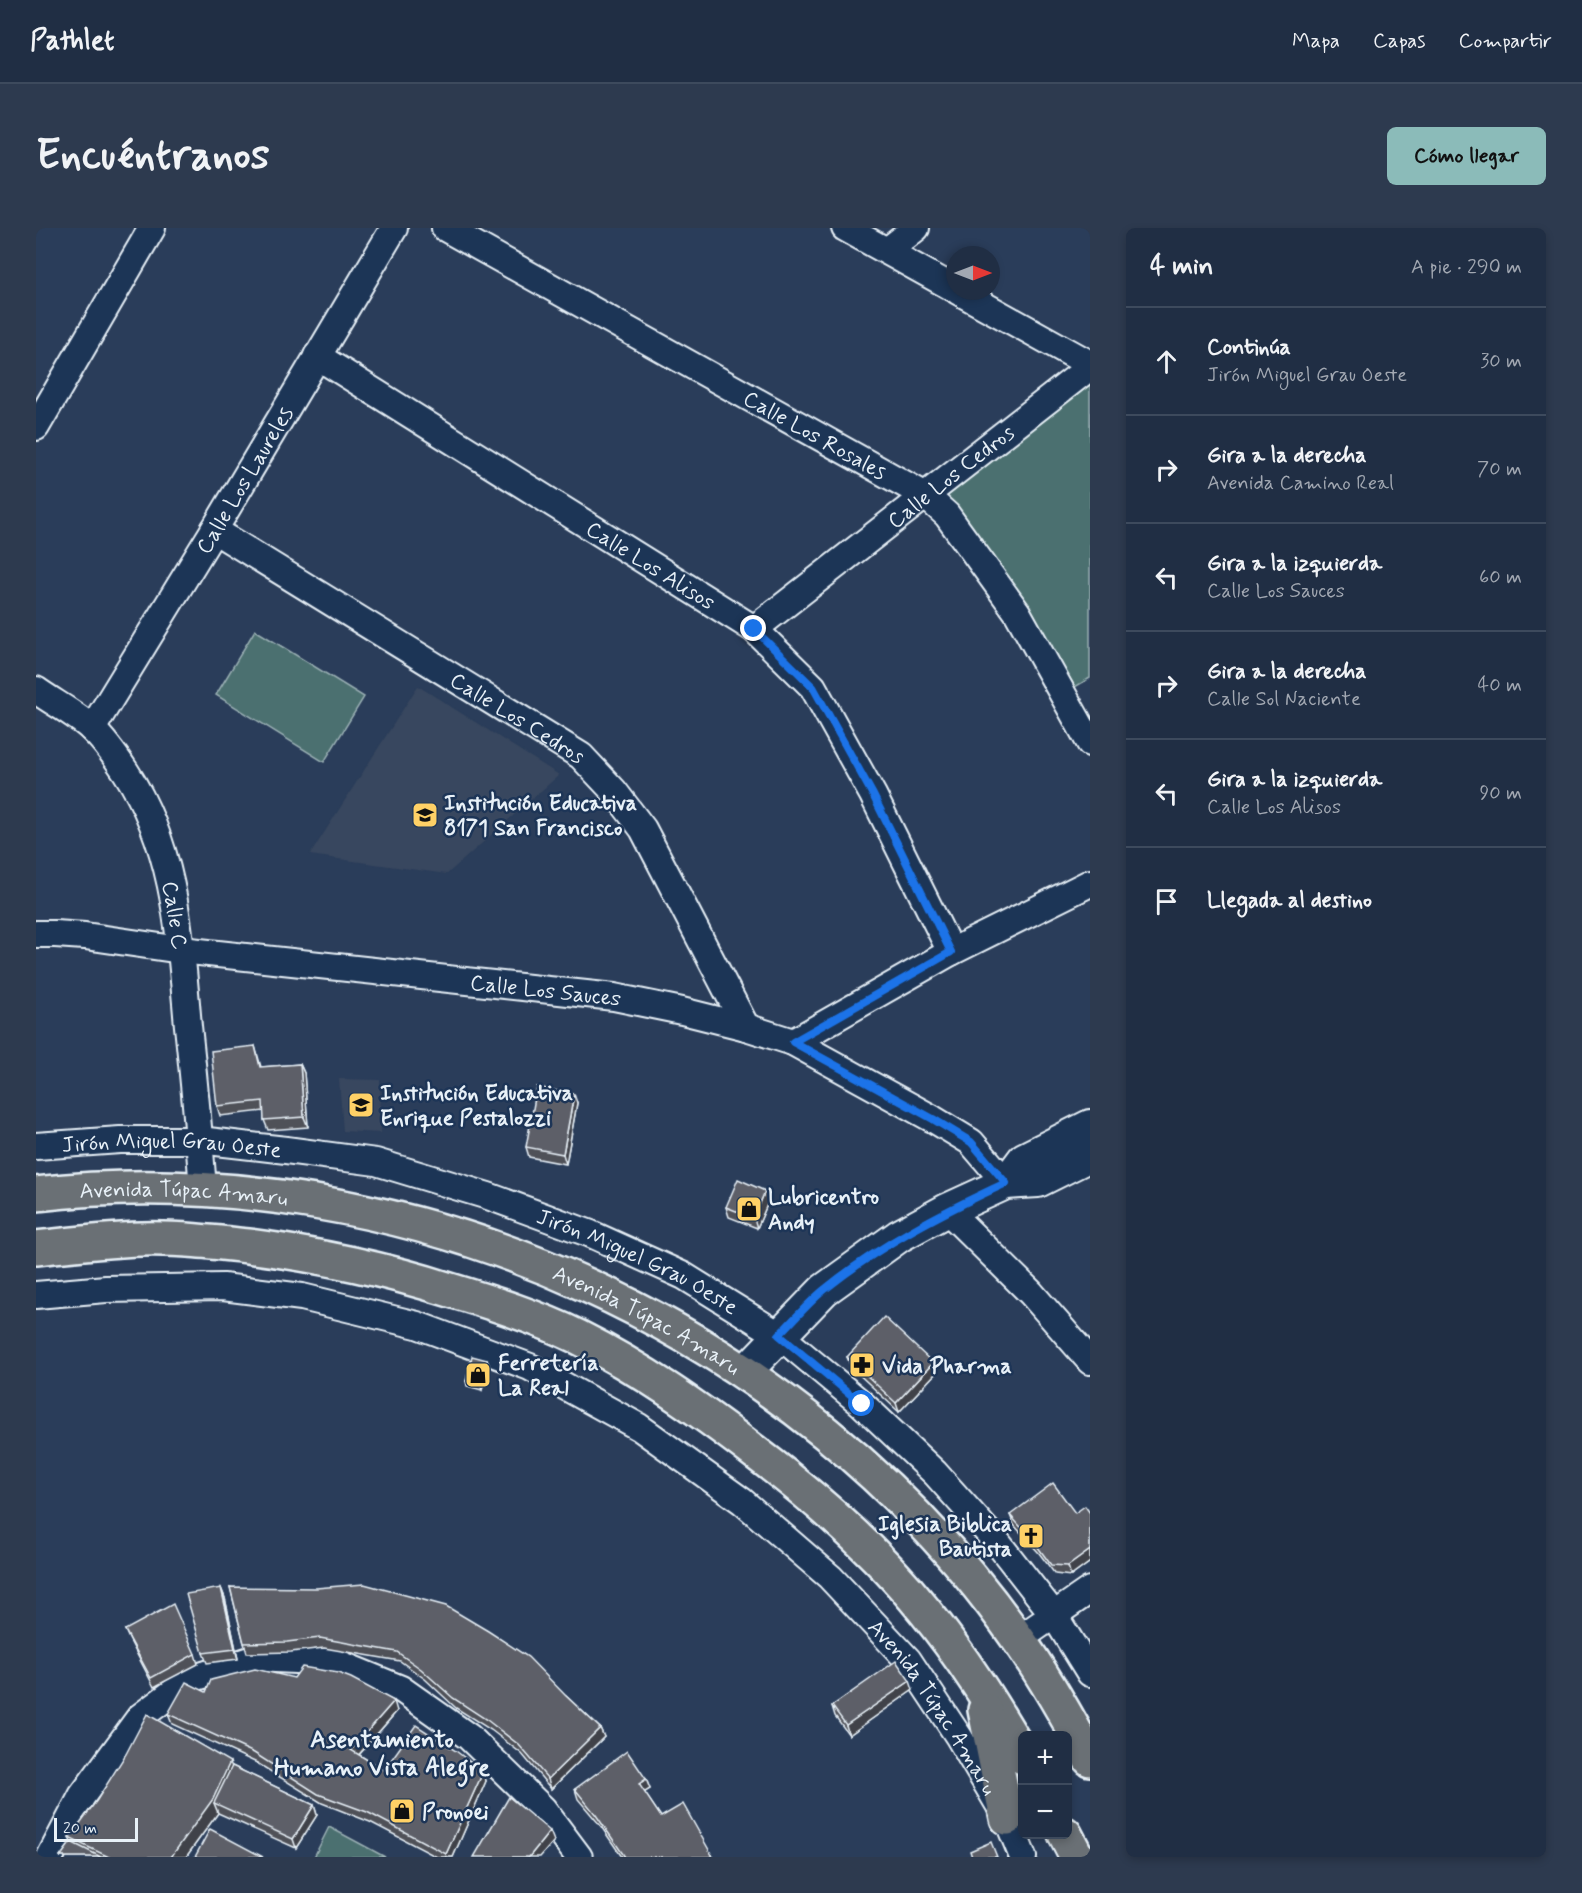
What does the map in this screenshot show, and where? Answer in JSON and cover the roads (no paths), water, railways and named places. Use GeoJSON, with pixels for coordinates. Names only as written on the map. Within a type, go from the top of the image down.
{"type":"FeatureCollection","features":[{"type":"Feature","properties":{"kind":"highway","name":"Avenida Túpac Amaru"},"geometry":{"type":"LineString","coordinates":[[36,1194],[155,1187],[277,1196],[338,1206],[413,1223],[486,1245],[550,1269],[612,1297],[680,1333],[744,1372],[803,1415],[894,1494],[945,1547],[990,1600],[1019,1639],[1063,1708],[1090,1759]]}},
{"type":"Feature","properties":{"kind":"highway","name":"Avenida Túpac Amaru"},"geometry":{"type":"LineString","coordinates":[[36,1248],[144,1239],[206,1241],[288,1251],[407,1277],[529,1316],[576,1336],[633,1366],[671,1390],[775,1467],[835,1516],[880,1560],[924,1610],[980,1684],[1018,1749]]}},
{"type":"Feature","properties":{"kind":"highway"},"geometry":{"type":"LineString","coordinates":[[980,1684],[1007,1818]]}},
{"type":"Feature","properties":{"kind":"highway"},"geometry":{"type":"LineString","coordinates":[[1068,1839],[1077,1857]]}},
{"type":"Feature","properties":{"kind":"street"},"geometry":{"type":"LineString","coordinates":[[36,427],[152,228]]}},
{"type":"Feature","properties":{"kind":"street","name":"Calle Los Laureles"},"geometry":{"type":"LineString","coordinates":[[92,729],[394,228]]}},
{"type":"Feature","properties":{"kind":"street","name":"Calle Los Rosales"},"geometry":{"type":"LineString","coordinates":[[445,228],[926,496],[947,515],[1017,612],[1090,743]]}},
{"type":"Feature","properties":{"kind":"street"},"geometry":{"type":"LineString","coordinates":[[845,228],[946,284]]}},
{"type":"Feature","properties":{"kind":"street"},"geometry":{"type":"LineString","coordinates":[[887,251],[916,228]]}},
{"type":"Feature","properties":{"kind":"street"},"geometry":{"type":"LineString","coordinates":[[974,300],[1090,366]]}},
{"type":"Feature","properties":{"kind":"street","name":"Calle Los Alisos"},"geometry":{"type":"LineString","coordinates":[[317,356],[754,629],[813,687],[873,795],[951,952]]}},
{"type":"Feature","properties":{"kind":"street","name":"Calle Los Cedros"},"geometry":{"type":"LineString","coordinates":[[754,629],[1090,366]]}},
{"type":"Feature","properties":{"kind":"street","name":"Calle Los Cedros"},"geometry":{"type":"LineString","coordinates":[[214,530],[581,756],[614,791],[643,829],[746,1027]]}},
{"type":"Feature","properties":{"kind":"street","name":"Calle C"},"geometry":{"type":"LineString","coordinates":[[36,690],[92,729],[115,756],[136,788],[152,819],[162,847],[170,876],[181,950],[203,1189]]}},
{"type":"Feature","properties":{"kind":"street"},"geometry":{"type":"LineString","coordinates":[[793,1042],[951,952],[1090,883]]}},
{"type":"Feature","properties":{"kind":"street","name":"Calle Los Sauces"},"geometry":{"type":"LineString","coordinates":[[36,934],[85,936],[181,950],[614,997],[746,1027],[793,1042],[933,1119],[971,1142],[1006,1183]]}},
{"type":"Feature","properties":{"kind":"street"},"geometry":{"type":"LineString","coordinates":[[1006,1183],[1024,1159],[1090,1126]]}},
{"type":"Feature","properties":{"kind":"street","name":"Jirón Miguel Grau Oeste"},"geometry":{"type":"LineString","coordinates":[[36,1146],[120,1140],[199,1140],[376,1162],[488,1196],[591,1234],[684,1276],[779,1335],[862,1404],[935,1473],[997,1542],[1054,1615],[1090,1673]]}},
{"type":"Feature","properties":{"kind":"street"},"geometry":{"type":"LineString","coordinates":[[744,1372],[824,1290],[899,1236],[947,1210],[1006,1183],[1038,1181],[1090,1155]]}},
{"type":"Feature","properties":{"kind":"street"},"geometry":{"type":"LineString","coordinates":[[947,1210],[1031,1293],[1090,1361]]}},
{"type":"Feature","properties":{"kind":"street","name":"Avenida Túpac Amaru"},"geometry":{"type":"LineString","coordinates":[[36,1295],[106,1289],[223,1287],[302,1297],[417,1325],[530,1368],[639,1427],[742,1501],[830,1577],[908,1660],[959,1737],[1007,1818],[1023,1857]]}},
{"type":"Feature","properties":{"kind":"street"},"geometry":{"type":"LineString","coordinates":[[1019,1639],[1090,1590]]}},
{"type":"Feature","properties":{"kind":"street"},"geometry":{"type":"LineString","coordinates":[[50,1857],[82,1796],[140,1717],[191,1678],[256,1658],[335,1662],[401,1689],[469,1737],[543,1809],[579,1857]]}},
{"type":"Feature","properties":{"kind":"place","name":"Institución Educativa 8171 San Francisco"},"geometry":{"type":"Point","coordinates":[425,815]}},
{"type":"Feature","properties":{"kind":"place","name":"Institución Educativa Enrique Pestalozzi"},"geometry":{"type":"Point","coordinates":[361,1105]}},
{"type":"Feature","properties":{"kind":"place","name":"Lubricentro Andy"},"geometry":{"type":"Point","coordinates":[749,1209]}},
{"type":"Feature","properties":{"kind":"place","name":"Vida Pharma"},"geometry":{"type":"Point","coordinates":[862,1365]}},
{"type":"Feature","properties":{"kind":"place","name":"Ferretería La Real"},"geometry":{"type":"Point","coordinates":[478,1375]}},
{"type":"Feature","properties":{"kind":"place","name":"Iglesia Biblica Bautista"},"geometry":{"type":"Point","coordinates":[1031,1536]}},
{"type":"Feature","properties":{"kind":"place","name":"Pronoei"},"geometry":{"type":"Point","coordinates":[402,1811]}},
{"type":"Feature","properties":{"kind":"district","name":"Asentamiento Humano Vista Alegre"},"geometry":{"type":"Point","coordinates":[382,1753]}}]}
